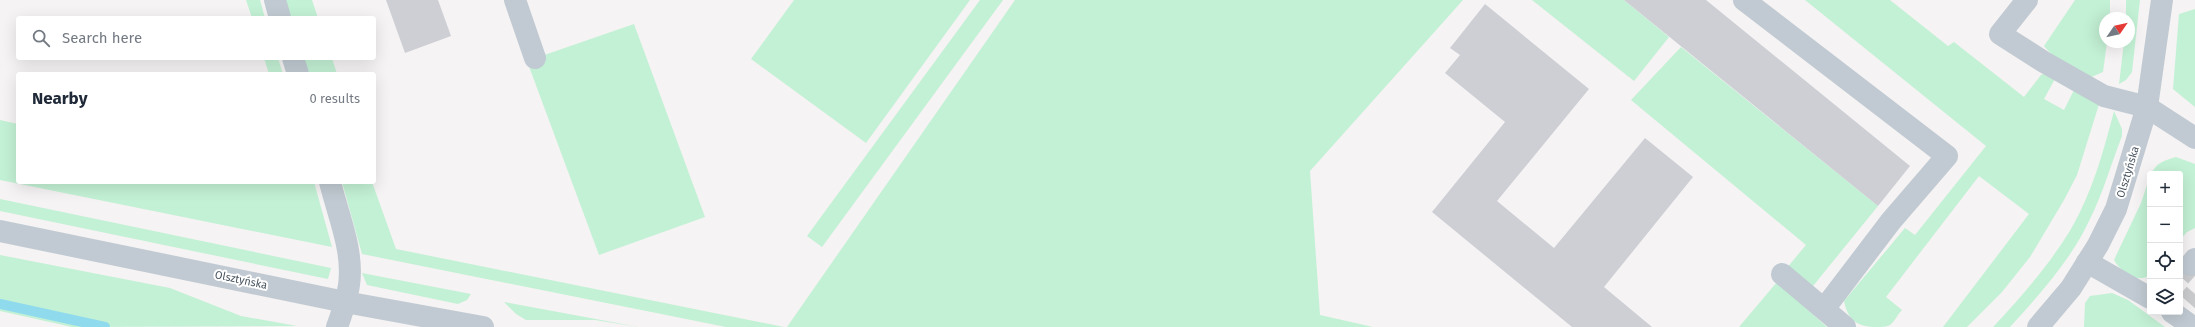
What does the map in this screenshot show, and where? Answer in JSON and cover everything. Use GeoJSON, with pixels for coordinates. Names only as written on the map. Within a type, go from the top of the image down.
{"type":"FeatureCollection","features":[{"type":"Feature","properties":{"kind":"street"},"geometry":{"type":"LineString","coordinates":[[275,0],[279,16]]}},
{"type":"Feature","properties":{"kind":"street"},"geometry":{"type":"LineString","coordinates":[[515,0],[535,58]]}},
{"type":"Feature","properties":{"kind":"street"},"geometry":{"type":"LineString","coordinates":[[1744,0],[1947,156],[1892,221],[1824,308]]}},
{"type":"Feature","properties":{"kind":"street"},"geometry":{"type":"LineString","coordinates":[[2027,0],[2000,34],[2044,62],[2104,96],[2147,107],[2195,138]]}},
{"type":"Feature","properties":{"kind":"street","name":"Olsztyńska"},"geometry":{"type":"LineString","coordinates":[[2042,326],[2071,288],[2116,210],[2147,107],[2162,0]]}},
{"type":"Feature","properties":{"kind":"street"},"geometry":{"type":"LineString","coordinates":[[294,60],[297,72]]}},
{"type":"Feature","properties":{"kind":"street"},"geometry":{"type":"LineString","coordinates":[[330,184],[348,255],[349,285],[337,327]]}},
{"type":"Feature","properties":{"kind":"street","name":"Olsztyńska"},"geometry":{"type":"LineString","coordinates":[[0,231],[345,302],[484,327]]}},
{"type":"Feature","properties":{"kind":"street"},"geometry":{"type":"LineString","coordinates":[[2087,262],[2147,294]]}},
{"type":"Feature","properties":{"kind":"street"},"geometry":{"type":"LineString","coordinates":[[1782,274],[1845,327]]}},
{"type":"Feature","properties":{"kind":"street"},"geometry":{"type":"LineString","coordinates":[[2183,315],[2193,327],[2195,325]]}},
{"type":"Feature","properties":{"kind":"green space"},"geometry":{"type":"Polygon","coordinates":[[[246,0],[260,0],[264,16],[251,16],[246,0]]]}},
{"type":"Feature","properties":{"kind":"green space"},"geometry":{"type":"Polygon","coordinates":[[[284,0],[312,0],[317,16],[289,16],[284,0]]]}},
{"type":"Feature","properties":{"kind":"green space"},"geometry":{"type":"Polygon","coordinates":[[[794,0],[970,0],[866,143],[751,59],[794,0]]]}},
{"type":"Feature","properties":{"kind":"green space"},"geometry":{"type":"Polygon","coordinates":[[[980,0],[1003,0],[822,247],[807,236],[980,0]]]}},
{"type":"Feature","properties":{"kind":"green space"},"geometry":{"type":"Polygon","coordinates":[[[1015,0],[1463,0],[1310,171],[1320,315],[1373,327],[787,327],[1015,0]]]}},
{"type":"Feature","properties":{"kind":"green space"},"geometry":{"type":"Polygon","coordinates":[[[1532,0],[1624,0],[1669,37],[1634,81],[1532,0]]]}},
{"type":"Feature","properties":{"kind":"green space"},"geometry":{"type":"Polygon","coordinates":[[[1805,0],[1890,0],[1948,46],[1954,42],[2024,97],[2041,75],[2046,73],[2056,77],[2044,99],[2064,110],[2075,88],[2100,101],[2077,175],[2064,200],[2030,257],[2002,292],[1967,327],[1943,327],[2029,214],[1979,176],[1886,297],[1902,310],[1892,324],[1885,327],[1870,327],[1855,322],[1848,314],[1844,301],[1905,228],[1915,235],[1986,146],[1805,0]]]}},
{"type":"Feature","properties":{"kind":"green space"},"geometry":{"type":"Polygon","coordinates":[[[2075,0],[2110,0],[2110,12],[2099,12],[2099,48],[2106,48],[2103,72],[2089,78],[2053,56],[2044,46],[2075,0]]]}},
{"type":"Feature","properties":{"kind":"green space"},"geometry":{"type":"Polygon","coordinates":[[[2126,0],[2140,0],[2135,45],[2135,12],[2126,12],[2126,0]]]}},
{"type":"Feature","properties":{"kind":"green space"},"geometry":{"type":"Polygon","coordinates":[[[2195,9],[2195,107],[2173,89],[2179,14],[2195,9]]]}},
{"type":"Feature","properties":{"kind":"green space"},"geometry":{"type":"Polygon","coordinates":[[[634,24],[705,217],[599,255],[527,61],[634,24]]]}},
{"type":"Feature","properties":{"kind":"green space"},"geometry":{"type":"Polygon","coordinates":[[[1681,47],[1878,206],[1813,286],[1786,269],[1806,245],[1631,100],[1681,47]]]}},
{"type":"Feature","properties":{"kind":"green space"},"geometry":{"type":"Polygon","coordinates":[[[2123,48],[2135,48],[2132,72],[2126,80],[2119,84],[2123,48]]]}},
{"type":"Feature","properties":{"kind":"green space"},"geometry":{"type":"Polygon","coordinates":[[[265,60],[279,60],[282,72],[268,72],[265,60]]]}},
{"type":"Feature","properties":{"kind":"green space"},"geometry":{"type":"Polygon","coordinates":[[[302,60],[333,60],[336,72],[305,72],[302,60]]]}},
{"type":"Feature","properties":{"kind":"green space"},"geometry":{"type":"Polygon","coordinates":[[[2114,111],[2122,129],[2122,136],[2099,199],[2074,249],[2054,276],[2010,327],[1993,327],[2035,280],[2071,229],[2085,201],[2102,156],[2114,111]]]}},
{"type":"Feature","properties":{"kind":"green space"},"geometry":{"type":"Polygon","coordinates":[[[0,120],[16,124],[16,183],[0,180],[0,120]]]}},
{"type":"Feature","properties":{"kind":"green space"},"geometry":{"type":"Polygon","coordinates":[[[2176,157],[2195,164],[2195,228],[2187,232],[2183,237],[2183,171],[2152,171],[2161,162],[2176,157]]]}},
{"type":"Feature","properties":{"kind":"green space"},"geometry":{"type":"Polygon","coordinates":[[[20,184],[315,184],[332,247],[20,184]]]}},
{"type":"Feature","properties":{"kind":"green space"},"geometry":{"type":"Polygon","coordinates":[[[343,184],[373,184],[396,249],[784,327],[726,327],[362,254],[343,184]]]}},
{"type":"Feature","properties":{"kind":"green space"},"geometry":{"type":"Polygon","coordinates":[[[2147,185],[2147,276],[2140,278],[2125,272],[2114,260],[2141,203],[2147,185]]]}},
{"type":"Feature","properties":{"kind":"green space"},"geometry":{"type":"Polygon","coordinates":[[[0,199],[331,268],[328,279],[0,211],[0,199]]]}},
{"type":"Feature","properties":{"kind":"green space"},"geometry":{"type":"Polygon","coordinates":[[[0,255],[170,288],[241,316],[297,326],[72,327],[0,311],[0,255]]]}},
{"type":"Feature","properties":{"kind":"green space"},"geometry":{"type":"Polygon","coordinates":[[[362,273],[471,294],[467,300],[458,304],[367,285],[362,273]]]}},
{"type":"Feature","properties":{"kind":"green space"},"geometry":{"type":"Polygon","coordinates":[[[1777,282],[1827,327],[1739,327],[1777,282]]]}},
{"type":"Feature","properties":{"kind":"green space"},"geometry":{"type":"Polygon","coordinates":[[[2112,293],[2128,300],[2165,327],[2084,327],[2085,303],[2090,296],[2112,293]]]}},
{"type":"Feature","properties":{"kind":"green space"},"geometry":{"type":"Polygon","coordinates":[[[504,302],[639,327],[595,320],[526,320],[516,314],[504,302]]]}},
{"type":"Feature","properties":{"kind":"building"},"geometry":{"type":"Polygon","coordinates":[[[386,0],[438,0],[451,36],[405,53],[386,0]]]}},
{"type":"Feature","properties":{"kind":"building"},"geometry":{"type":"Polygon","coordinates":[[[1624,0],[1706,0],[1910,166],[1878,206],[1624,0]]]}},
{"type":"Feature","properties":{"kind":"building"},"geometry":{"type":"Polygon","coordinates":[[[1485,4],[1589,89],[1497,201],[1554,248],[1645,138],[1693,177],[1604,287],[1652,327],[1572,327],[1432,212],[1505,122],[1445,73],[1460,55],[1450,48],[1485,4]]]}},
{"type":"Feature","properties":{"kind":"waterway"},"geometry":{"type":"LineString","coordinates":[[0,304],[105,327]]}},
{"type":"Feature","properties":{"kind":"tunnel"},"geometry":{"type":"LineString","coordinates":[[2183,273],[2190,265]]}},
{"type":"Feature","properties":{"kind":"tunnel"},"geometry":{"type":"LineString","coordinates":[[2188,302],[2195,294]]}}]}
